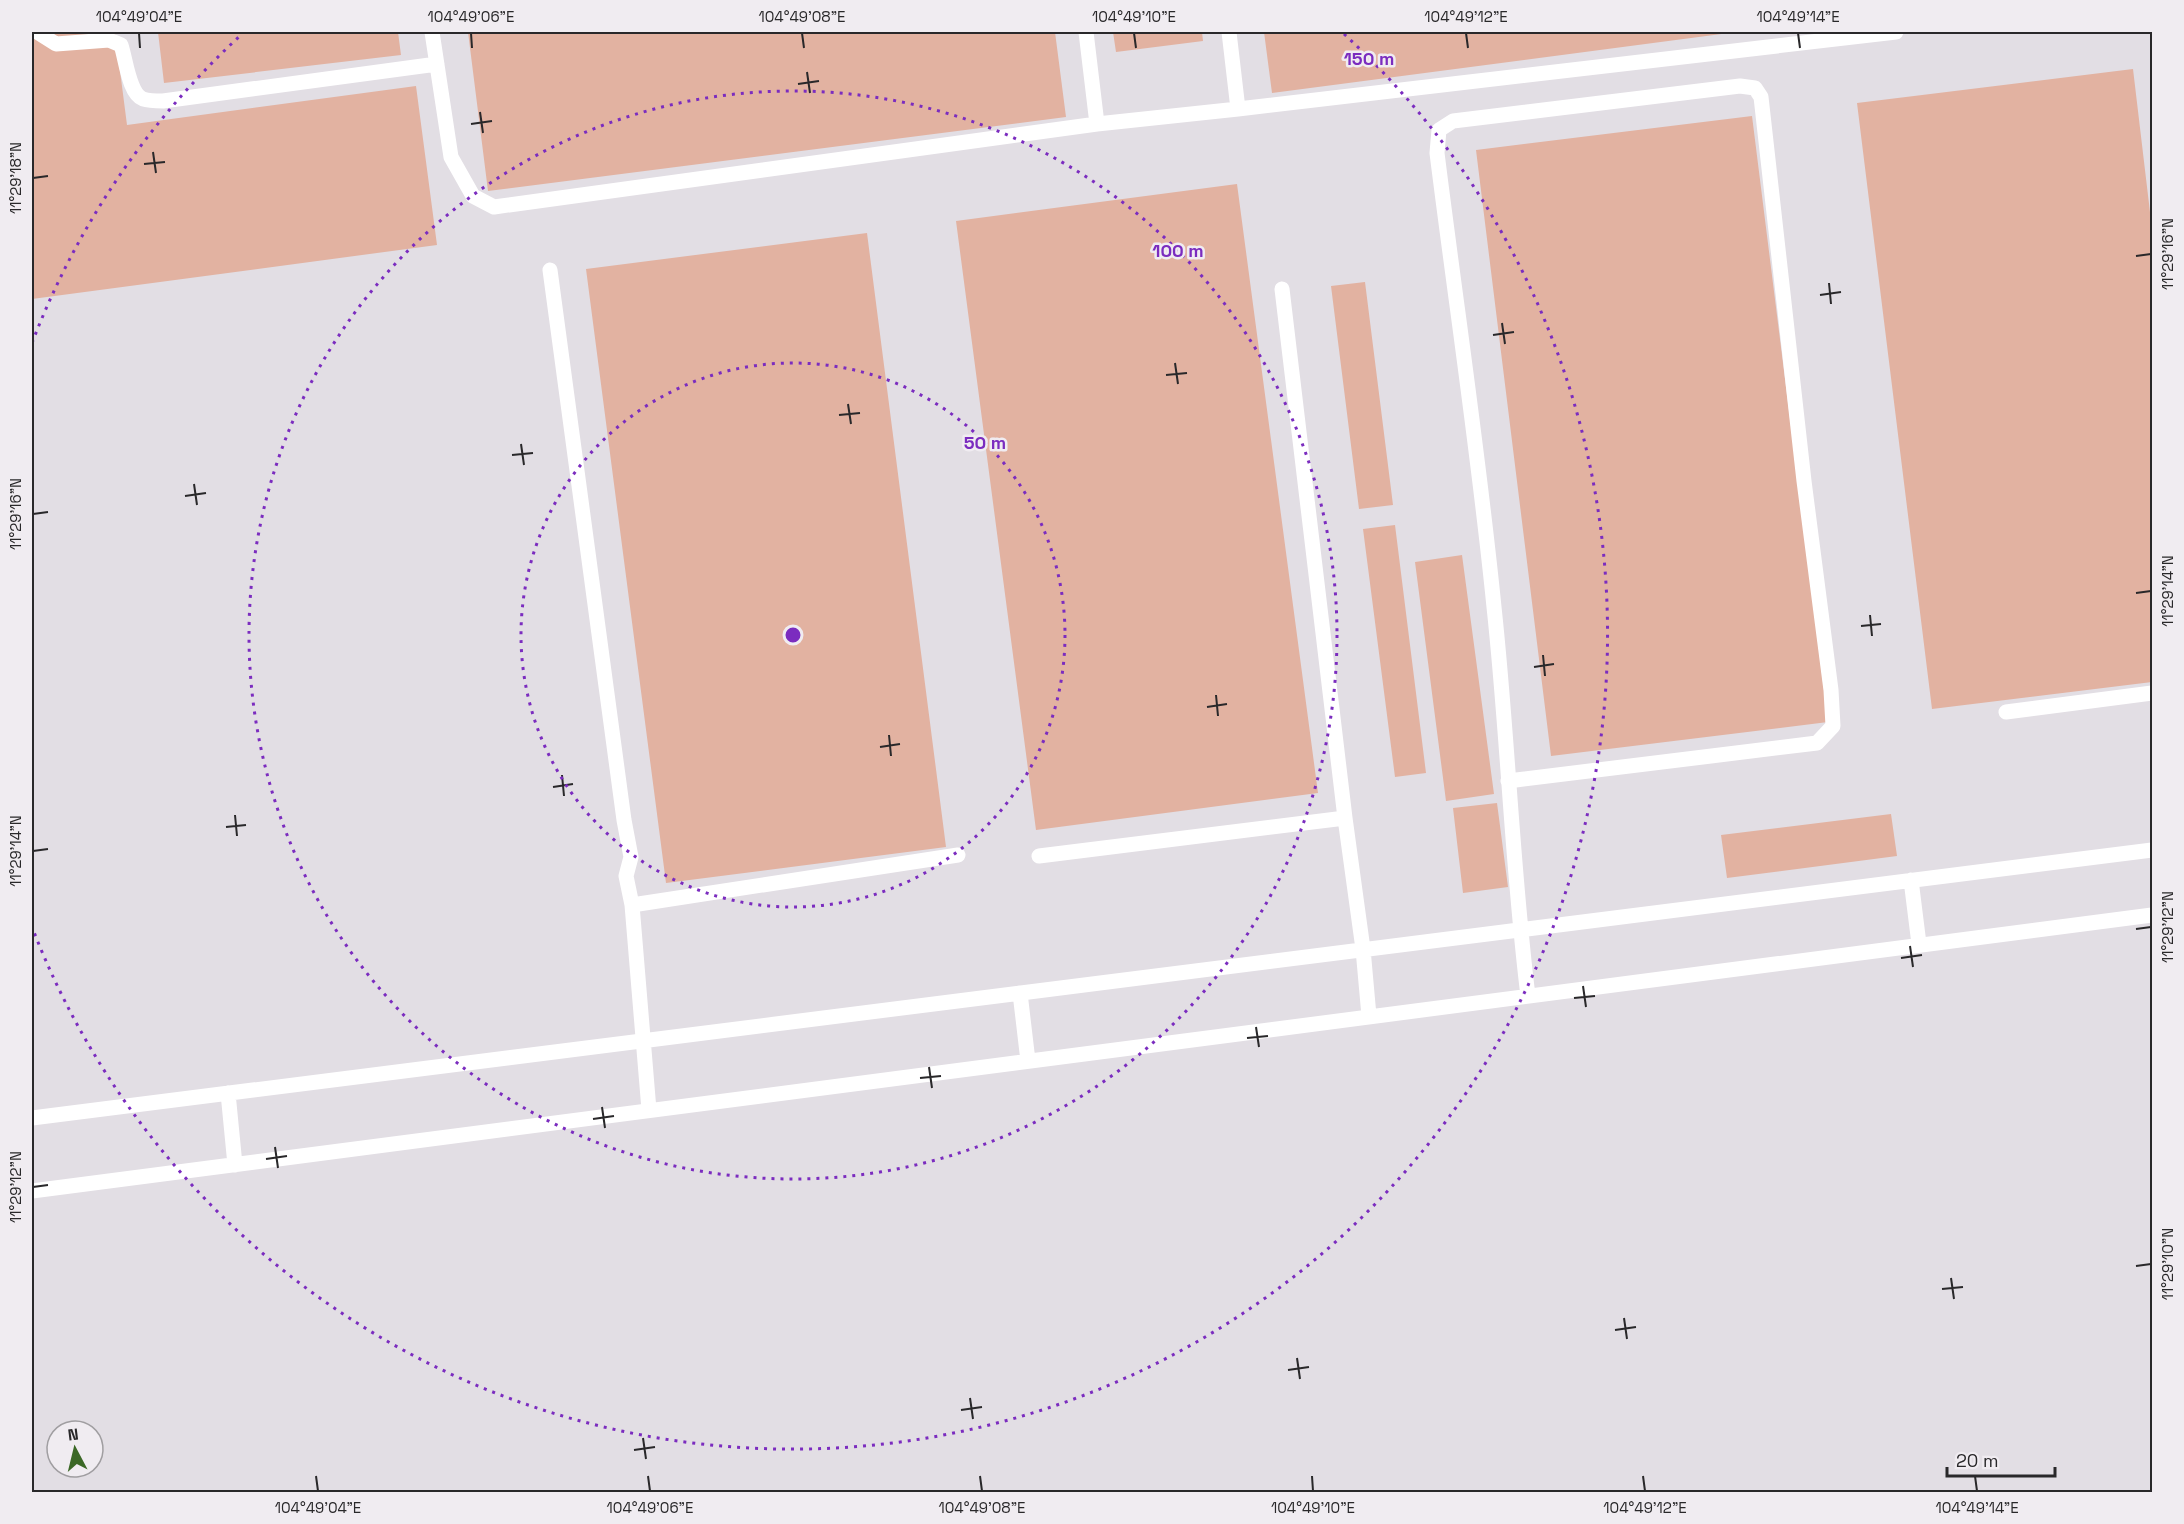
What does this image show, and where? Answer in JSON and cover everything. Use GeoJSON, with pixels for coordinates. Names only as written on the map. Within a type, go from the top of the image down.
{"type":"FeatureCollection","features":[{"type":"Feature","properties":{"kind":"lane"},"geometry":{"type":"LineString","coordinates":[[37,32],[56,44],[109,40],[121,45],[127,61],[132,89],[142,99],[163,101],[436,64]]}},
{"type":"Feature","properties":{"kind":"lane"},"geometry":{"type":"LineString","coordinates":[[432,32],[451,157],[473,196],[494,207],[1097,124],[1896,32]]}},
{"type":"Feature","properties":{"kind":"lane"},"geometry":{"type":"LineString","coordinates":[[1086,32],[1097,124]]}},
{"type":"Feature","properties":{"kind":"lane"},"geometry":{"type":"LineString","coordinates":[[1229,32],[1238,109]]}},
{"type":"Feature","properties":{"kind":"lane"},"geometry":{"type":"LineString","coordinates":[[1508,781],[1817,743],[1833,726],[1831,690],[1804,481],[1761,97],[1755,88],[1740,87],[1453,121],[1439,130],[1437,153],[1494,608],[1508,781],[1520,929],[1528,996]]}},
{"type":"Feature","properties":{"kind":"lane"},"geometry":{"type":"LineString","coordinates":[[550,270],[624,820],[631,857],[626,876],[632,905],[649,1110]]}},
{"type":"Feature","properties":{"kind":"lane"},"geometry":{"type":"LineString","coordinates":[[1282,289],[1370,1016]]}},
{"type":"Feature","properties":{"kind":"lane"},"geometry":{"type":"LineString","coordinates":[[2006,712],[2152,693]]}},
{"type":"Feature","properties":{"kind":"lane"},"geometry":{"type":"LineString","coordinates":[[1039,856],[1345,818]]}},
{"type":"Feature","properties":{"kind":"lane"},"geometry":{"type":"LineString","coordinates":[[32,1119],[2152,850]]}},
{"type":"Feature","properties":{"kind":"lane"},"geometry":{"type":"LineString","coordinates":[[632,905],[958,855]]}},
{"type":"Feature","properties":{"kind":"lane"},"geometry":{"type":"LineString","coordinates":[[1911,880],[1919,944]]}},
{"type":"Feature","properties":{"kind":"lane"},"geometry":{"type":"LineString","coordinates":[[32,1191],[2152,915]]}},
{"type":"Feature","properties":{"kind":"lane"},"geometry":{"type":"LineString","coordinates":[[1020,993],[1029,1061]]}},
{"type":"Feature","properties":{"kind":"lane"},"geometry":{"type":"LineString","coordinates":[[228,1094],[235,1165]]}},
{"type":"Feature","properties":{"kind":"building"},"geometry":{"type":"Polygon","coordinates":[[[32,32],[115,32],[127,125],[416,86],[437,245],[32,299],[32,32]]]}},
{"type":"Feature","properties":{"kind":"building"},"geometry":{"type":"Polygon","coordinates":[[[158,32],[398,32],[401,55],[164,83],[158,32]]]}},
{"type":"Feature","properties":{"kind":"building"},"geometry":{"type":"Polygon","coordinates":[[[468,32],[1055,32],[1066,117],[488,191],[468,32]]]}},
{"type":"Feature","properties":{"kind":"building"},"geometry":{"type":"Polygon","coordinates":[[[1113,32],[1202,32],[1203,41],[1116,52],[1113,32]]]}},
{"type":"Feature","properties":{"kind":"building"},"geometry":{"type":"Polygon","coordinates":[[[1264,32],[1729,32],[1729,33],[1272,93],[1264,32]]]}},
{"type":"Feature","properties":{"kind":"building"},"geometry":{"type":"Polygon","coordinates":[[[2133,69],[2152,229],[2152,682],[1932,709],[1857,103],[2133,69]]]}},
{"type":"Feature","properties":{"kind":"building"},"geometry":{"type":"Polygon","coordinates":[[[1752,116],[1828,722],[1551,756],[1476,150],[1752,116]]]}},
{"type":"Feature","properties":{"kind":"building"},"geometry":{"type":"Polygon","coordinates":[[[1237,184],[1318,793],[1036,830],[956,221],[1237,184]]]}},
{"type":"Feature","properties":{"kind":"building"},"geometry":{"type":"Polygon","coordinates":[[[867,233],[946,847],[666,883],[586,269],[867,233]]]}},
{"type":"Feature","properties":{"kind":"building"},"geometry":{"type":"Polygon","coordinates":[[[1365,282],[1393,505],[1359,509],[1331,286],[1365,282]]]}},
{"type":"Feature","properties":{"kind":"building"},"geometry":{"type":"Polygon","coordinates":[[[1395,525],[1426,773],[1395,777],[1363,529],[1395,525]]]}},
{"type":"Feature","properties":{"kind":"building"},"geometry":{"type":"Polygon","coordinates":[[[1462,555],[1494,794],[1446,801],[1415,562],[1462,555]]]}},
{"type":"Feature","properties":{"kind":"building"},"geometry":{"type":"Polygon","coordinates":[[[1497,803],[1508,887],[1463,893],[1453,808],[1497,803]]]}},
{"type":"Feature","properties":{"kind":"building"},"geometry":{"type":"Polygon","coordinates":[[[1891,814],[1897,856],[1727,878],[1721,835],[1891,814]]]}}]}
